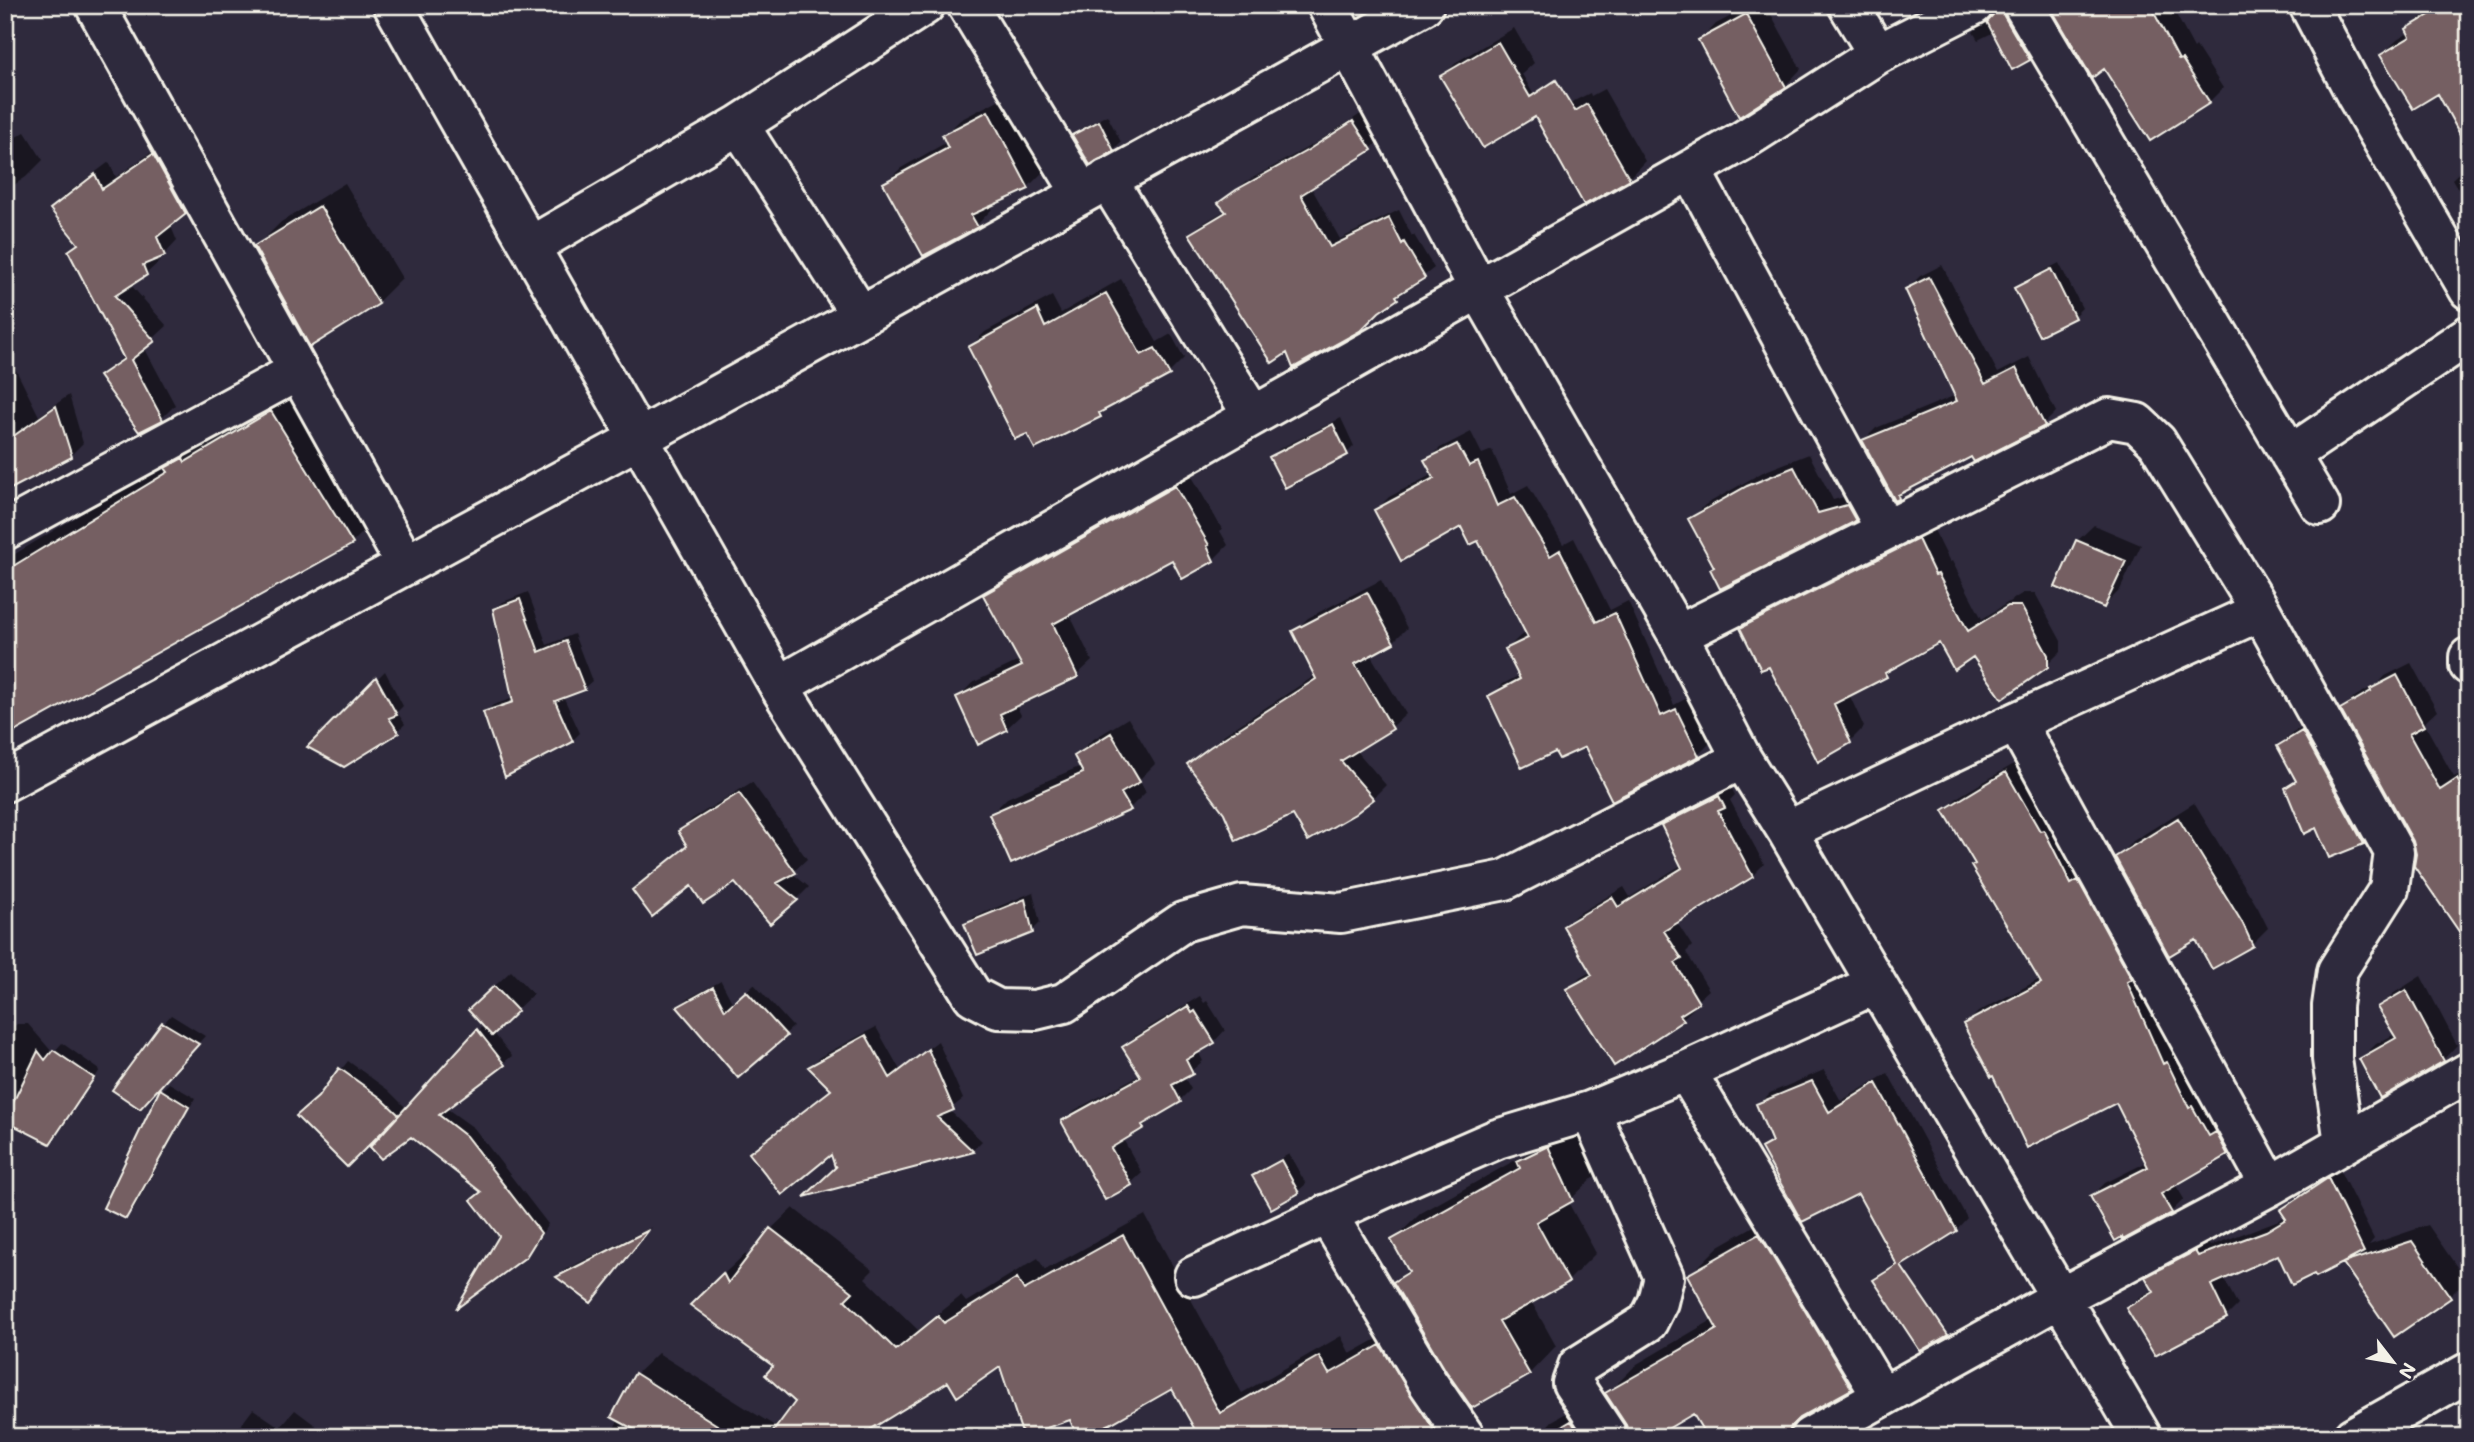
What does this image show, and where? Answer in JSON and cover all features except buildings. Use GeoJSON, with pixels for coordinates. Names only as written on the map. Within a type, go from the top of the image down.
{"type":"FeatureCollection","features":[{"type":"Feature","properties":{"kind":"street"},"geometry":{"type":"LineString","coordinates":[[95,5],[406,565]]}},
{"type":"Feature","properties":{"kind":"street"},"geometry":{"type":"LineString","coordinates":[[393,5],[779,686],[973,996],[998,1009],[1035,1010],[1063,1003],[1183,922],[1242,905],[1341,913],[1505,880],[1741,759]]}},
{"type":"Feature","properties":{"kind":"street"},"geometry":{"type":"LineString","coordinates":[[531,246],[739,125],[925,5]]}},
{"type":"Feature","properties":{"kind":"street"},"geometry":{"type":"LineString","coordinates":[[967,5],[1253,416]]}},
{"type":"Feature","properties":{"kind":"street"},"geometry":{"type":"LineString","coordinates":[[1327,5],[1479,289],[1678,635],[1741,759],[1787,831],[2142,1437]]}},
{"type":"Feature","properties":{"kind":"street"},"geometry":{"type":"LineString","coordinates":[[5,782],[640,438],[1424,5]]}},
{"type":"Feature","properties":{"kind":"street"},"geometry":{"type":"LineString","coordinates":[[1848,5],[1878,54]]}},
{"type":"Feature","properties":{"kind":"street"},"geometry":{"type":"LineString","coordinates":[[779,686],[1742,141],[1878,54],[1975,5]]}},
{"type":"Feature","properties":{"kind":"street"},"geometry":{"type":"LineString","coordinates":[[2023,5],[2320,505]]}},
{"type":"Feature","properties":{"kind":"street"},"geometry":{"type":"LineString","coordinates":[[2309,5],[2356,95],[2469,290]]}},
{"type":"Feature","properties":{"kind":"street"},"geometry":{"type":"LineString","coordinates":[[739,125],[861,316]]}},
{"type":"Feature","properties":{"kind":"street"},"geometry":{"type":"LineString","coordinates":[[1691,170],[1885,529]]}},
{"type":"Feature","properties":{"kind":"street"},"geometry":{"type":"LineString","coordinates":[[2290,455],[2469,335]]}},
{"type":"Feature","properties":{"kind":"street"},"geometry":{"type":"LineString","coordinates":[[5,530],[298,371]]}},
{"type":"Feature","properties":{"kind":"street"},"geometry":{"type":"LineString","coordinates":[[1678,635],[2109,418],[2137,424],[2157,442],[2261,611],[2395,852],[2389,889],[2337,971],[2332,1006],[2332,1059],[2344,1143]]}},
{"type":"Feature","properties":{"kind":"street"},"geometry":{"type":"LineString","coordinates":[[1787,831],[2016,722],[2261,611]]}},
{"type":"Feature","properties":{"kind":"street"},"geometry":{"type":"LineString","coordinates":[[2469,657],[2469,665]]}},
{"type":"Feature","properties":{"kind":"street"},"geometry":{"type":"LineString","coordinates":[[2016,722],[2270,1186]]}},
{"type":"Feature","properties":{"kind":"street"},"geometry":{"type":"LineString","coordinates":[[1194,1276],[1497,1139],[1590,1111],[1686,1071],[1876,984]]}},
{"type":"Feature","properties":{"kind":"street"},"geometry":{"type":"LineString","coordinates":[[1686,1071],[1882,1396]]}},
{"type":"Feature","properties":{"kind":"street"},"geometry":{"type":"LineString","coordinates":[[1810,1437],[2060,1298],[2270,1186],[2469,1072]]}},
{"type":"Feature","properties":{"kind":"street"},"geometry":{"type":"LineString","coordinates":[[1590,1111],[1664,1277],[1658,1302],[1648,1322],[1578,1366],[1572,1383],[1608,1437]]}},
{"type":"Feature","properties":{"kind":"street"},"geometry":{"type":"LineString","coordinates":[[1327,1214],[1428,1383],[1465,1437]]}},
{"type":"Feature","properties":{"kind":"street"},"geometry":{"type":"LineString","coordinates":[[2353,1437],[2469,1372]]}}]}
